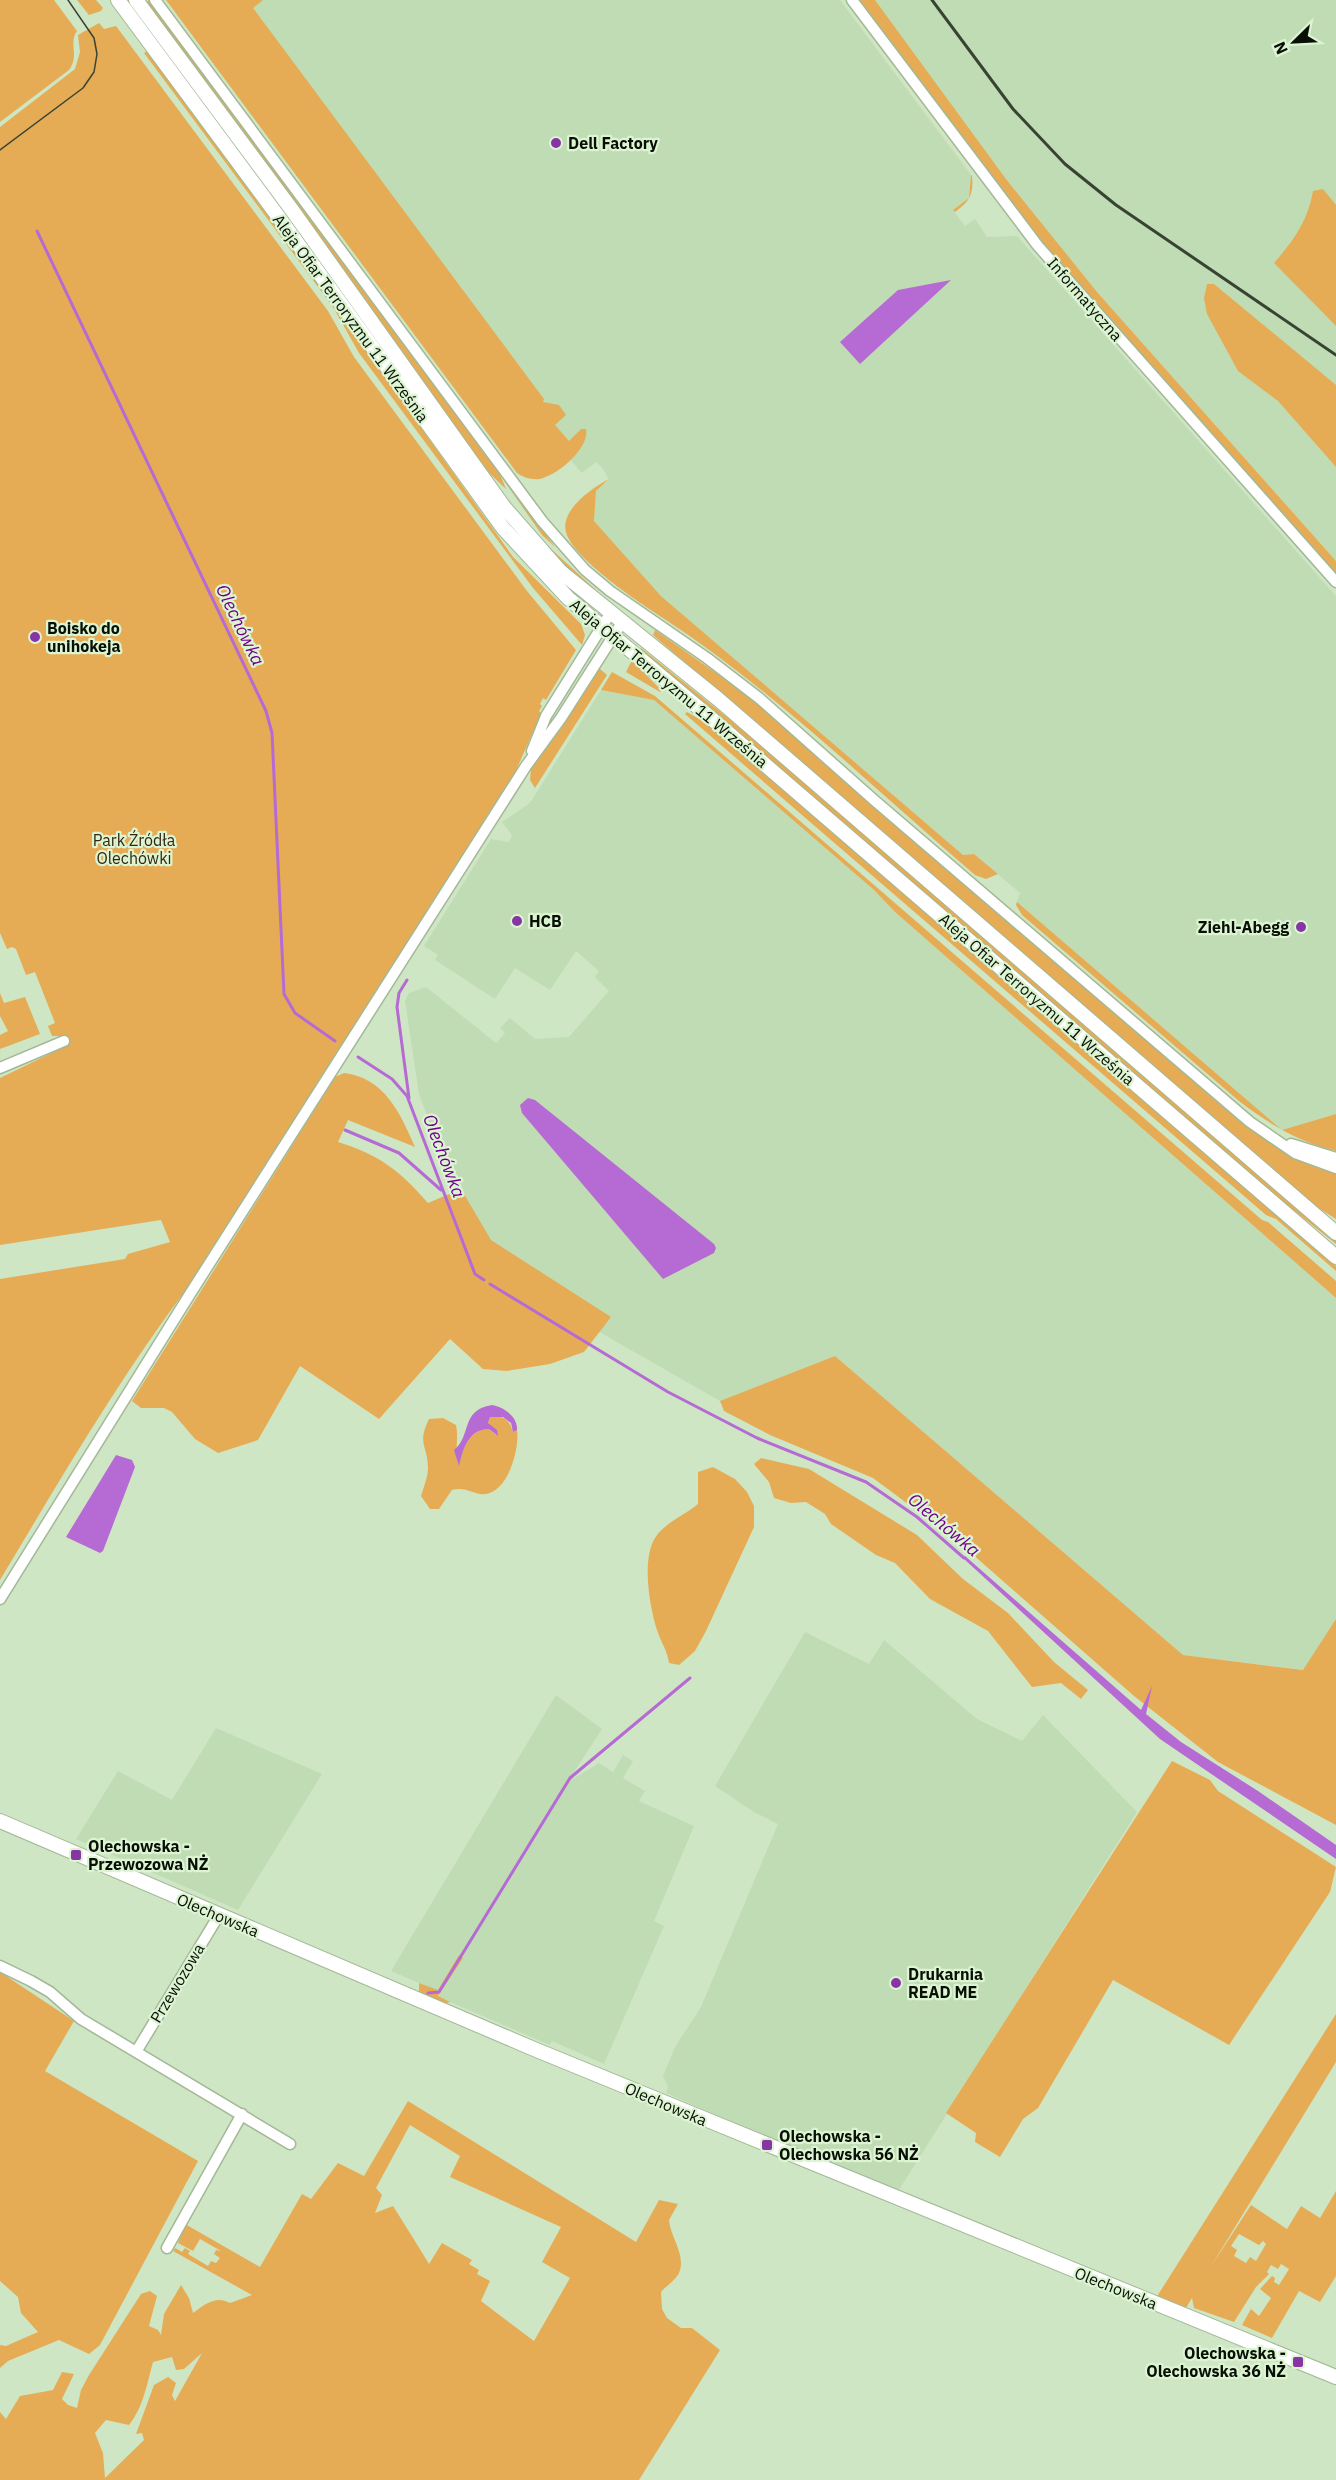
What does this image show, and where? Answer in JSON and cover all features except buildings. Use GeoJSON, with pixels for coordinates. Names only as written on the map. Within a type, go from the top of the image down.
{"type":"FeatureCollection","features":[{"type":"Feature","properties":{"kind":"street","name":"Aleja Ofiar Terroryzmu 11 Września"},"geometry":{"type":"LineString","coordinates":[[118,0],[280,219],[503,528],[540,571],[601,627],[712,719],[1336,1257]]}},
{"type":"Feature","properties":{"kind":"street","name":"Aleja Ofiar Terroryzmu 11 Września"},"geometry":{"type":"LineString","coordinates":[[136,0],[292,210],[504,507],[561,572],[731,710],[1336,1233]]}},
{"type":"Feature","properties":{"kind":"street"},"geometry":{"type":"LineString","coordinates":[[155,0],[536,513],[585,570],[618,599],[707,658],[759,698],[891,815],[1234,1109],[1295,1153],[1336,1168]]}},
{"type":"Feature","properties":{"kind":"street","name":"Informatyczna"},"geometry":{"type":"LineString","coordinates":[[852,0],[1011,213],[1336,582]]}},
{"type":"Feature","properties":{"kind":"street"},"geometry":{"type":"LineString","coordinates":[[526,766],[546,716],[610,612]]}},
{"type":"Feature","properties":{"kind":"street"},"geometry":{"type":"LineString","coordinates":[[0,1599],[209,1264],[526,766],[561,718],[623,621]]}},
{"type":"Feature","properties":{"kind":"street"},"geometry":{"type":"LineString","coordinates":[[0,1068],[64,1041]]}},
{"type":"Feature","properties":{"kind":"street"},"geometry":{"type":"LineString","coordinates":[[1283,1143],[1336,1158]]}},
{"type":"Feature","properties":{"kind":"street","name":"Olechowska"},"geometry":{"type":"LineString","coordinates":[[0,1821],[811,2163],[1336,2377]]}},
{"type":"Feature","properties":{"kind":"street","name":"Przewozowa"},"geometry":{"type":"LineString","coordinates":[[136,2052],[219,1915]]}},
{"type":"Feature","properties":{"kind":"street"},"geometry":{"type":"LineString","coordinates":[[0,1966],[50,1992],[81,2019],[290,2144]]}},
{"type":"Feature","properties":{"kind":"street"},"geometry":{"type":"LineString","coordinates":[[167,2248],[242,2114]]}},
{"type":"Feature","properties":{"kind":"shaded area"},"geometry":{"type":"Polygon","coordinates":[[[192,0],[840,0],[971,176],[969,198],[953,210],[965,226],[975,219],[987,237],[1017,236],[1336,596],[1336,1114],[1282,1130],[1017,902],[1020,893],[974,854],[963,855],[661,596],[594,521],[596,491],[609,480],[603,469],[596,462],[582,473],[567,456],[192,0]]]}},
{"type":"Feature","properties":{"kind":"shaded area"},"geometry":{"type":"Polygon","coordinates":[[[875,0],[1336,0],[1336,561],[1097,292],[1006,179],[875,0]]]}},
{"type":"Feature","properties":{"kind":"shaded area"},"geometry":{"type":"Polygon","coordinates":[[[951,280],[860,364],[840,342],[898,290],[951,280]]]}},
{"type":"Feature","properties":{"kind":"shaded area"},"geometry":{"type":"Polygon","coordinates":[[[601,690],[654,700],[874,890],[895,912],[1336,1298],[1336,1619],[1304,1670],[1183,1655],[835,1356],[720,1401],[482,1265],[419,1094],[405,1001],[409,993],[426,987],[496,1043],[505,1033],[500,1028],[510,1018],[535,1039],[569,1037],[609,991],[595,977],[599,971],[576,951],[550,990],[515,968],[495,999],[435,960],[438,955],[424,946],[491,839],[509,842],[512,835],[502,822],[530,803],[601,690]]]}},
{"type":"Feature","properties":{"kind":"shaded area"},"geometry":{"type":"Polygon","coordinates":[[[528,1098],[535,1100],[714,1244],[716,1248],[714,1253],[663,1279],[522,1113],[520,1105],[528,1098]]]}},
{"type":"Feature","properties":{"kind":"shaded area"},"geometry":{"type":"Polygon","coordinates":[[[492,1405],[501,1408],[513,1417],[517,1430],[513,1432],[511,1423],[503,1417],[490,1417],[488,1423],[497,1430],[498,1436],[489,1429],[471,1436],[462,1453],[459,1466],[454,1450],[463,1438],[471,1418],[475,1412],[492,1405]]]}},
{"type":"Feature","properties":{"kind":"shaded area"},"geometry":{"type":"Polygon","coordinates":[[[116,1455],[132,1460],[135,1467],[103,1551],[100,1553],[66,1537],[116,1455]]]}},
{"type":"Feature","properties":{"kind":"shaded area"},"geometry":{"type":"Polygon","coordinates":[[[965,1556],[1141,1710],[1152,1686],[1146,1714],[1181,1742],[1258,1791],[1336,1845],[1336,1859],[1160,1739],[963,1558],[965,1556]]]}},
{"type":"Feature","properties":{"kind":"shaded area"},"geometry":{"type":"Polygon","coordinates":[[[805,1632],[869,1664],[884,1640],[977,1719],[1022,1741],[1043,1715],[1137,1812],[897,2193],[666,2093],[668,2087],[663,2076],[675,2047],[701,2007],[778,1824],[754,1812],[715,1786],[805,1632]]]}},
{"type":"Feature","properties":{"kind":"shaded area"},"geometry":{"type":"Polygon","coordinates":[[[556,1695],[602,1729],[572,1775],[573,1779],[599,1763],[613,1772],[623,1755],[633,1761],[623,1778],[645,1791],[639,1801],[694,1826],[654,1921],[664,1926],[604,2064],[552,2041],[550,2045],[438,1997],[460,1955],[438,1991],[391,1971],[556,1695]]]}},
{"type":"Feature","properties":{"kind":"shaded area"},"geometry":{"type":"Polygon","coordinates":[[[216,1728],[322,1774],[238,1910],[76,1839],[118,1771],[172,1800],[216,1728]]]}},
{"type":"Feature","properties":{"kind":"green space"},"geometry":{"type":"Polygon","coordinates":[[[0,0],[54,0],[77,31],[74,40],[74,60],[69,70],[0,122],[0,0]]]}},
{"type":"Feature","properties":{"kind":"green space"},"geometry":{"type":"Polygon","coordinates":[[[77,0],[96,0],[103,8],[89,15],[77,0]]]}},
{"type":"Feature","properties":{"kind":"green space"},"geometry":{"type":"Polygon","coordinates":[[[149,0],[499,472],[506,489],[485,469],[146,2],[149,0]]]}},
{"type":"Feature","properties":{"kind":"green space"},"geometry":{"type":"Polygon","coordinates":[[[166,0],[263,0],[253,8],[544,399],[543,402],[559,405],[566,415],[555,425],[569,441],[581,429],[586,429],[583,444],[571,460],[555,472],[540,479],[528,478],[517,473],[166,0]]]}},
{"type":"Feature","properties":{"kind":"green space"},"geometry":{"type":"Polygon","coordinates":[[[840,0],[972,176],[970,197],[964,205],[955,212],[953,210],[969,198],[971,175],[840,0]]]}},
{"type":"Feature","properties":{"kind":"green space"},"geometry":{"type":"Polygon","coordinates":[[[858,0],[875,0],[1006,179],[1097,292],[1336,561],[1336,574],[1033,232],[858,0]]]}},
{"type":"Feature","properties":{"kind":"green space"},"geometry":{"type":"Polygon","coordinates":[[[136,10],[553,571],[597,613],[583,604],[507,525],[133,12],[136,10]]]}},
{"type":"Feature","properties":{"kind":"green space","name":"Park Źródła Olechówki"},"geometry":{"type":"Polygon","coordinates":[[[99,23],[104,29],[116,26],[328,311],[354,357],[527,591],[576,650],[546,700],[543,698],[540,704],[541,713],[515,773],[188,1287],[114,1394],[0,1580],[0,1279],[125,1259],[128,1254],[170,1242],[161,1220],[0,1245],[0,1078],[66,1046],[63,1036],[52,1036],[48,1026],[55,1023],[35,972],[26,975],[16,949],[12,947],[7,949],[0,933],[0,127],[75,69],[80,52],[78,35],[99,23]]]}},
{"type":"Feature","properties":{"kind":"green space"},"geometry":{"type":"Polygon","coordinates":[[[147,51],[275,222],[513,557],[581,624],[585,635],[582,645],[533,588],[359,353],[333,307],[144,53],[147,51]]]}},
{"type":"Feature","properties":{"kind":"green space"},"geometry":{"type":"Polygon","coordinates":[[[1323,189],[1336,205],[1336,326],[1274,263],[1299,230],[1311,202],[1313,191],[1323,189]]]}},
{"type":"Feature","properties":{"kind":"green space"},"geometry":{"type":"Polygon","coordinates":[[[1207,284],[1214,284],[1336,385],[1336,467],[1278,401],[1238,371],[1207,314],[1204,298],[1207,284]]]}},
{"type":"Feature","properties":{"kind":"green space"},"geometry":{"type":"Polygon","coordinates":[[[503,479],[510,487],[555,547],[542,535],[503,479]]]}},
{"type":"Feature","properties":{"kind":"green space"},"geometry":{"type":"Polygon","coordinates":[[[609,479],[596,491],[594,521],[661,596],[963,855],[974,854],[998,874],[986,879],[975,875],[745,677],[624,591],[580,554],[566,532],[565,524],[568,516],[572,508],[586,494],[609,479]]]}},
{"type":"Feature","properties":{"kind":"green space"},"geometry":{"type":"Polygon","coordinates":[[[539,538],[609,602],[574,575],[539,538]]]}},
{"type":"Feature","properties":{"kind":"green space"},"geometry":{"type":"Polygon","coordinates":[[[655,630],[750,697],[1237,1119],[1278,1147],[1336,1171],[1336,1219],[1315,1206],[653,635],[655,630]]]}},
{"type":"Feature","properties":{"kind":"green space"},"geometry":{"type":"Polygon","coordinates":[[[641,648],[763,746],[1336,1240],[1336,1244],[1258,1182],[639,651],[641,648]]]}},
{"type":"Feature","properties":{"kind":"green space"},"geometry":{"type":"Polygon","coordinates":[[[632,660],[661,690],[660,692],[626,672],[632,660]]]}},
{"type":"Feature","properties":{"kind":"green space"},"geometry":{"type":"Polygon","coordinates":[[[599,668],[607,675],[535,788],[530,780],[531,769],[599,668]]]}},
{"type":"Feature","properties":{"kind":"green space"},"geometry":{"type":"Polygon","coordinates":[[[612,672],[655,696],[1262,1220],[1268,1222],[1336,1281],[1336,1298],[895,912],[874,890],[654,700],[601,690],[612,672]]]}},
{"type":"Feature","properties":{"kind":"green space"},"geometry":{"type":"Polygon","coordinates":[[[687,712],[706,723],[1336,1266],[1336,1271],[1276,1219],[1266,1215],[685,714],[687,712]]]}},
{"type":"Feature","properties":{"kind":"green space"},"geometry":{"type":"Polygon","coordinates":[[[1020,892],[1017,902],[1281,1129],[1239,1101],[1022,915],[1016,905],[1020,892]]]}},
{"type":"Feature","properties":{"kind":"green space"},"geometry":{"type":"Polygon","coordinates":[[[0,993],[4,1003],[25,997],[40,1034],[0,1049],[0,1035],[8,1031],[0,1016],[0,993]]]}},
{"type":"Feature","properties":{"kind":"green space"},"geometry":{"type":"Polygon","coordinates":[[[344,1073],[358,1076],[381,1090],[397,1110],[415,1147],[348,1120],[338,1142],[388,1165],[428,1203],[461,1189],[491,1240],[611,1317],[584,1352],[550,1364],[507,1371],[483,1369],[450,1339],[379,1419],[300,1366],[258,1440],[218,1453],[195,1439],[172,1412],[164,1408],[141,1408],[132,1401],[335,1077],[344,1073]]]}},
{"type":"Feature","properties":{"kind":"green space"},"geometry":{"type":"Polygon","coordinates":[[[1336,1114],[1336,1151],[1309,1143],[1282,1130],[1336,1114]]]}},
{"type":"Feature","properties":{"kind":"green space"},"geometry":{"type":"Polygon","coordinates":[[[835,1356],[1183,1655],[1303,1670],[1336,1619],[1336,1825],[1218,1762],[1134,1696],[955,1539],[873,1478],[770,1435],[724,1411],[720,1401],[835,1356]]]}},
{"type":"Feature","properties":{"kind":"green space"},"geometry":{"type":"Polygon","coordinates":[[[496,1416],[507,1421],[513,1432],[517,1430],[514,1460],[504,1481],[489,1493],[452,1490],[439,1509],[430,1509],[421,1496],[428,1471],[423,1439],[429,1419],[443,1418],[456,1425],[459,1464],[468,1440],[477,1432],[489,1429],[497,1436],[488,1423],[490,1417],[496,1416]]]}},
{"type":"Feature","properties":{"kind":"green space"},"geometry":{"type":"Polygon","coordinates":[[[761,1458],[809,1469],[917,1535],[963,1579],[1008,1613],[1054,1662],[1088,1690],[1081,1699],[1061,1683],[1032,1687],[988,1631],[930,1599],[895,1563],[876,1555],[831,1524],[825,1514],[806,1502],[791,1503],[774,1498],[769,1482],[754,1464],[761,1458]]]}},
{"type":"Feature","properties":{"kind":"green space"},"geometry":{"type":"Polygon","coordinates":[[[713,1467],[735,1479],[747,1492],[754,1506],[754,1527],[706,1631],[695,1651],[679,1665],[669,1663],[655,1623],[648,1585],[648,1559],[651,1547],[659,1533],[698,1504],[698,1472],[713,1467]]]}},
{"type":"Feature","properties":{"kind":"green space"},"geometry":{"type":"Polygon","coordinates":[[[1172,1761],[1210,1780],[1218,1791],[1336,1867],[1330,1892],[1229,2045],[1113,1980],[1038,2108],[1023,2119],[1000,2157],[975,2142],[976,2133],[946,2113],[1172,1761]]]}},
{"type":"Feature","properties":{"kind":"green space"},"geometry":{"type":"Polygon","coordinates":[[[459,1955],[463,1958],[438,1996],[450,2002],[443,2004],[419,1995],[419,1983],[438,1990],[459,1955]]]}},
{"type":"Feature","properties":{"kind":"green space"},"geometry":{"type":"Polygon","coordinates":[[[0,1972],[74,2021],[45,2071],[198,2161],[100,2345],[89,2354],[59,2340],[8,2361],[0,2368],[0,2345],[6,2346],[38,2332],[21,2313],[18,2297],[0,2281],[0,1972]]]}},
{"type":"Feature","properties":{"kind":"green space"},"geometry":{"type":"Polygon","coordinates":[[[1336,2014],[1336,2062],[1210,2268],[1251,2205],[1287,2229],[1301,2206],[1320,2218],[1336,2191],[1336,2276],[1320,2302],[1299,2291],[1272,2338],[1242,2325],[1251,2309],[1259,2316],[1271,2298],[1260,2289],[1272,2276],[1275,2278],[1274,2282],[1279,2285],[1289,2269],[1281,2264],[1278,2269],[1271,2265],[1267,2272],[1269,2274],[1256,2287],[1234,2322],[1194,2308],[1192,2298],[1184,2311],[1156,2298],[1336,2014]],[[1239,2234],[1231,2246],[1237,2250],[1234,2256],[1246,2263],[1250,2257],[1256,2261],[1266,2244],[1263,2241],[1259,2245],[1239,2234]]]}},
{"type":"Feature","properties":{"kind":"green space"},"geometry":{"type":"Polygon","coordinates":[[[408,2101],[636,2242],[659,2200],[678,2204],[669,2220],[680,2254],[681,2268],[678,2275],[661,2292],[662,2309],[667,2318],[681,2328],[692,2328],[720,2350],[639,2480],[0,2480],[0,2412],[6,2419],[20,2396],[53,2390],[62,2372],[74,2374],[62,2399],[68,2405],[77,2408],[81,2390],[89,2375],[141,2294],[150,2291],[157,2296],[149,2326],[158,2330],[161,2335],[164,2314],[181,2285],[189,2298],[193,2313],[215,2300],[230,2303],[252,2295],[173,2251],[175,2248],[182,2252],[185,2248],[190,2251],[188,2254],[208,2266],[211,2261],[216,2263],[220,2258],[214,2254],[216,2250],[221,2251],[200,2239],[193,2251],[178,2243],[185,2224],[260,2267],[302,2194],[311,2199],[338,2163],[364,2176],[408,2101]],[[410,2125],[376,2188],[382,2195],[375,2213],[393,2206],[429,2264],[442,2243],[472,2260],[469,2264],[479,2270],[477,2274],[490,2281],[481,2301],[534,2341],[570,2278],[542,2262],[561,2227],[450,2177],[460,2156],[410,2125]],[[202,2353],[184,2369],[176,2370],[172,2357],[153,2362],[141,2403],[129,2425],[106,2420],[95,2433],[103,2453],[105,2478],[144,2440],[142,2433],[136,2434],[154,2385],[168,2377],[176,2383],[172,2395],[175,2401],[202,2353]]]}},
{"type":"Feature","properties":{"kind":"waterway","name":"Olechówka"},"geometry":{"type":"LineString","coordinates":[[37,231],[266,711],[272,733],[284,994],[295,1013],[335,1041]]}},
{"type":"Feature","properties":{"kind":"waterway"},"geometry":{"type":"LineString","coordinates":[[407,980],[399,993],[397,1007],[409,1098]]}},
{"type":"Feature","properties":{"kind":"waterway","name":"Olechówka"},"geometry":{"type":"LineString","coordinates":[[358,1057],[392,1079],[407,1096],[475,1274],[484,1280]]}},
{"type":"Feature","properties":{"kind":"waterway"},"geometry":{"type":"LineString","coordinates":[[345,1130],[399,1153],[441,1190]]}},
{"type":"Feature","properties":{"kind":"waterway","name":"Olechówka"},"geometry":{"type":"LineString","coordinates":[[490,1284],[668,1392],[757,1438],[866,1482],[917,1517],[964,1558]]}},
{"type":"Feature","properties":{"kind":"waterway"},"geometry":{"type":"LineString","coordinates":[[428,1993],[439,1992],[570,1778],[690,1678]]}},
{"type":"Feature","properties":{"kind":"tram line"},"geometry":{"type":"LineString","coordinates":[[0,150],[83,88],[94,72],[97,54],[94,38],[68,0]]}},
{"type":"Feature","properties":{"kind":"railway"},"geometry":{"type":"LineString","coordinates":[[932,0],[1013,109],[1065,164],[1116,205],[1336,355]]}},
{"type":"Feature","properties":{"kind":"place","name":"Dell Factory"},"geometry":{"type":"Point","coordinates":[556,143]}},
{"type":"Feature","properties":{"kind":"place","name":"Boisko do unihokeja"},"geometry":{"type":"Point","coordinates":[35,637]}},
{"type":"Feature","properties":{"kind":"place","name":"HCB"},"geometry":{"type":"Point","coordinates":[517,921]}},
{"type":"Feature","properties":{"kind":"place","name":"Ziehl-Abegg"},"geometry":{"type":"Point","coordinates":[1301,927]}},
{"type":"Feature","properties":{"kind":"place","name":"Olechowska - Przewozowa NŻ"},"geometry":{"type":"Point","coordinates":[76,1855]}},
{"type":"Feature","properties":{"kind":"place","name":"Drukarnia READ ME"},"geometry":{"type":"Point","coordinates":[896,1983]}},
{"type":"Feature","properties":{"kind":"place","name":"Olechowska - Olechowska 56 NŻ"},"geometry":{"type":"Point","coordinates":[767,2145]}},
{"type":"Feature","properties":{"kind":"place","name":"Olechowska - Olechowska 36 NŻ"},"geometry":{"type":"Point","coordinates":[1298,2362]}}]}
